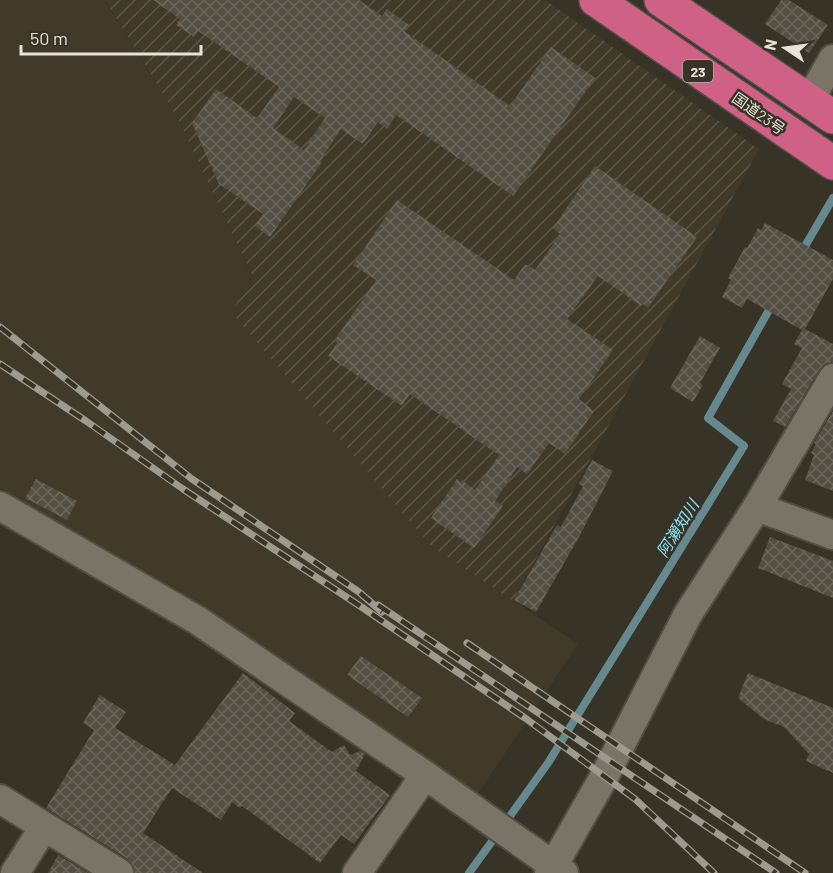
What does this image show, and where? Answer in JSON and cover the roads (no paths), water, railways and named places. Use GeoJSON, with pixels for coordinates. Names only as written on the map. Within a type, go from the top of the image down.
{"type":"FeatureCollection","features":[{"type":"Feature","properties":{"kind":"highway","name":"国道23号"},"geometry":{"type":"LineString","coordinates":[[596,0],[833,163]]}},
{"type":"Feature","properties":{"kind":"highway","name":"23"},"geometry":{"type":"LineString","coordinates":[[661,0],[821,109]]}},
{"type":"Feature","properties":{"kind":"street"},"geometry":{"type":"LineString","coordinates":[[821,109],[833,59]]}},
{"type":"Feature","properties":{"kind":"street"},"geometry":{"type":"LineString","coordinates":[[2,512],[197,620],[432,780],[556,871],[688,614],[757,507],[833,378]]}},
{"type":"Feature","properties":{"kind":"street"},"geometry":{"type":"LineString","coordinates":[[757,507],[833,536]]}},
{"type":"Feature","properties":{"kind":"street"},"geometry":{"type":"LineString","coordinates":[[357,873],[432,780]]}},
{"type":"Feature","properties":{"kind":"street"},"geometry":{"type":"LineString","coordinates":[[0,800],[119,873]]}},
{"type":"Feature","properties":{"kind":"street"},"geometry":{"type":"LineString","coordinates":[[15,873],[44,827]]}},
{"type":"Feature","properties":{"kind":"waterway","name":"阿瀬知川"},"geometry":{"type":"LineString","coordinates":[[801,253],[833,198]]}},
{"type":"Feature","properties":{"kind":"waterway","name":"阿瀬知川"},"geometry":{"type":"LineString","coordinates":[[505,823],[548,763],[744,446],[708,418],[773,303]]}},
{"type":"Feature","properties":{"kind":"waterway","name":"阿瀬知川"},"geometry":{"type":"LineString","coordinates":[[469,873],[498,833]]}},
{"type":"Feature","properties":{"kind":"railway"},"geometry":{"type":"LineString","coordinates":[[0,327],[192,479],[359,592],[382,612]]}},
{"type":"Feature","properties":{"kind":"railway"},"geometry":{"type":"LineString","coordinates":[[0,364],[525,718],[635,799],[714,873]]}},
{"type":"Feature","properties":{"kind":"railway"},"geometry":{"type":"LineString","coordinates":[[378,605],[776,873]]}},
{"type":"Feature","properties":{"kind":"railway"},"geometry":{"type":"LineString","coordinates":[[467,643],[805,873]]}}]}
